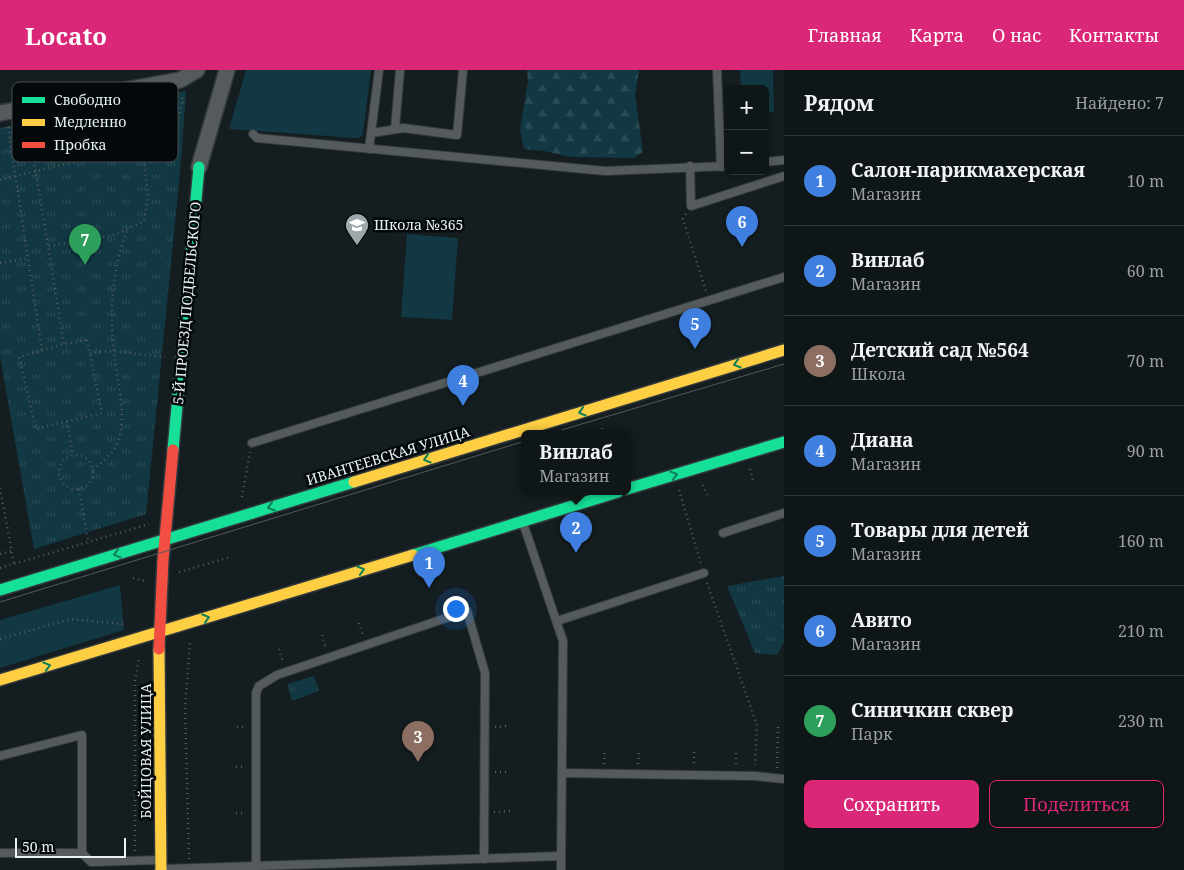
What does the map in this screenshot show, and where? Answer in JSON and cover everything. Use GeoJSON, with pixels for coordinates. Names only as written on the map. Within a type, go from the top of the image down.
{"type":"FeatureCollection","features":[{"type":"Feature","properties":{"kind":"street"},"geometry":{"type":"LineString","coordinates":[[171,82],[180,80],[197,70]]}},
{"type":"Feature","properties":{"kind":"street","name":"5-Й ПРОЕЗД ПОДБЕЛЬСКОГО"},"geometry":{"type":"LineString","coordinates":[[162,576],[199,167],[227,70]]}},
{"type":"Feature","properties":{"kind":"street","name":"ИВАНТЕЕВСКАЯ УЛИЦА"},"geometry":{"type":"LineString","coordinates":[[523,430],[784,350]]}},
{"type":"Feature","properties":{"kind":"street","name":"ИВАНТЕЕВСКАЯ УЛИЦА"},"geometry":{"type":"LineString","coordinates":[[0,590],[521,431]]}},
{"type":"Feature","properties":{"kind":"street"},"geometry":{"type":"LineString","coordinates":[[631,488],[784,442]]}},
{"type":"Feature","properties":{"kind":"street"},"geometry":{"type":"LineString","coordinates":[[0,680],[608,495]]}},
{"type":"Feature","properties":{"kind":"street","name":"БОЙЦОВАЯ УЛИЦА"},"geometry":{"type":"LineString","coordinates":[[161,866],[159,633],[162,576]]}},
{"type":"Feature","properties":{"kind":"lane"},"geometry":{"type":"LineString","coordinates":[[369,149],[379,70]]}},
{"type":"Feature","properties":{"kind":"lane"},"geometry":{"type":"LineString","coordinates":[[395,129],[400,70]]}},
{"type":"Feature","properties":{"kind":"lane"},"geometry":{"type":"LineString","coordinates":[[372,133],[403,128],[458,135],[463,70]]}},
{"type":"Feature","properties":{"kind":"lane"},"geometry":{"type":"LineString","coordinates":[[253,134],[257,138],[605,170],[724,166],[717,70]]}},
{"type":"Feature","properties":{"kind":"lane"},"geometry":{"type":"LineString","coordinates":[[769,162],[784,160]]}},
{"type":"Feature","properties":{"kind":"lane"},"geometry":{"type":"LineString","coordinates":[[690,166],[691,206],[784,176]]}},
{"type":"Feature","properties":{"kind":"lane"},"geometry":{"type":"LineString","coordinates":[[252,443],[784,277]]}},
{"type":"Feature","properties":{"kind":"lane"},"geometry":{"type":"LineString","coordinates":[[724,533],[784,512]]}},
{"type":"Feature","properties":{"kind":"lane"},"geometry":{"type":"LineString","coordinates":[[522,521],[563,641],[561,870]]}},
{"type":"Feature","properties":{"kind":"lane"},"geometry":{"type":"LineString","coordinates":[[557,621],[704,573]]}},
{"type":"Feature","properties":{"kind":"lane"},"geometry":{"type":"LineString","coordinates":[[256,866],[256,693],[259,686],[278,675],[467,611],[485,672],[484,859]]}},
{"type":"Feature","properties":{"kind":"lane"},"geometry":{"type":"LineString","coordinates":[[0,756],[82,735],[82,853],[91,862],[135,860],[161,866],[189,868],[561,856]]}},
{"type":"Feature","properties":{"kind":"lane"},"geometry":{"type":"LineString","coordinates":[[563,773],[755,776],[780,779]]}},
{"type":"Feature","properties":{"kind":"lane"},"geometry":{"type":"LineString","coordinates":[[0,853],[82,853]]}},
{"type":"Feature","properties":{"kind":"path"},"geometry":{"type":"LineString","coordinates":[[178,94],[182,98],[178,124]]}},
{"type":"Feature","properties":{"kind":"path"},"geometry":{"type":"LineString","coordinates":[[3,118],[10,140],[12,154]]}},
{"type":"Feature","properties":{"kind":"path"},"geometry":{"type":"LineString","coordinates":[[13,162],[42,350]]}},
{"type":"Feature","properties":{"kind":"path"},"geometry":{"type":"LineString","coordinates":[[34,162],[64,344]]}},
{"type":"Feature","properties":{"kind":"path"},"geometry":{"type":"LineString","coordinates":[[0,180],[73,162]]}},
{"type":"Feature","properties":{"kind":"path"},"geometry":{"type":"LineString","coordinates":[[49,246],[115,234],[144,221],[148,195],[144,162]]}},
{"type":"Feature","properties":{"kind":"path"},"geometry":{"type":"LineString","coordinates":[[691,206],[683,219],[708,300]]}},
{"type":"Feature","properties":{"kind":"path"},"geometry":{"type":"LineString","coordinates":[[93,470],[111,454],[120,437],[122,412],[112,324],[114,281],[121,244],[128,228]]}},
{"type":"Feature","properties":{"kind":"path"},"geometry":{"type":"LineString","coordinates":[[0,263],[28,258]]}},
{"type":"Feature","properties":{"kind":"path"},"geometry":{"type":"LineString","coordinates":[[87,340],[102,413],[36,429],[18,357],[42,350],[87,340]]}},
{"type":"Feature","properties":{"kind":"path"},"geometry":{"type":"LineString","coordinates":[[90,353],[114,351],[169,358]]}},
{"type":"Feature","properties":{"kind":"path"},"geometry":{"type":"LineString","coordinates":[[67,421],[73,455]]}},
{"type":"Feature","properties":{"kind":"path"},"geometry":{"type":"LineString","coordinates":[[242,497],[252,443]]}},
{"type":"Feature","properties":{"kind":"path"},"geometry":{"type":"LineString","coordinates":[[73,455],[86,458],[93,470],[92,479],[87,486],[79,489],[68,487],[61,480],[59,470],[64,460],[73,455]]}},
{"type":"Feature","properties":{"kind":"path"},"geometry":{"type":"LineString","coordinates":[[701,479],[706,496]]}},
{"type":"Feature","properties":{"kind":"path"},"geometry":{"type":"LineString","coordinates":[[678,486],[704,573],[757,725],[755,776]]}},
{"type":"Feature","properties":{"kind":"path"},"geometry":{"type":"LineString","coordinates":[[0,488],[14,564]]}},
{"type":"Feature","properties":{"kind":"path"},"geometry":{"type":"LineString","coordinates":[[79,489],[88,541]]}},
{"type":"Feature","properties":{"kind":"path"},"geometry":{"type":"LineString","coordinates":[[0,568],[151,523]]}},
{"type":"Feature","properties":{"kind":"path"},"geometry":{"type":"LineString","coordinates":[[0,554],[12,551]]}},
{"type":"Feature","properties":{"kind":"path"},"geometry":{"type":"LineString","coordinates":[[134,578],[144,582],[230,557]]}},
{"type":"Feature","properties":{"kind":"path"},"geometry":{"type":"LineString","coordinates":[[0,639],[70,619],[129,625]]}},
{"type":"Feature","properties":{"kind":"path"},"geometry":{"type":"LineString","coordinates":[[189,868],[185,708],[191,639]]}},
{"type":"Feature","properties":{"kind":"path"},"geometry":{"type":"LineString","coordinates":[[135,860],[135,681],[139,658]]}},
{"type":"Feature","properties":{"kind":"path"},"geometry":{"type":"LineString","coordinates":[[778,727],[780,779]]}},
{"type":"Feature","properties":{"kind":"path"},"geometry":{"type":"LineString","coordinates":[[484,812],[510,811]]}},
{"type":"Feature","properties":{"kind":"green space"},"geometry":{"type":"Polygon","coordinates":[[[246,70],[371,70],[363,134],[359,138],[355,138],[229,129],[246,70]]]}},
{"type":"Feature","properties":{"kind":"green space"},"geometry":{"type":"Polygon","coordinates":[[[527,70],[639,70],[635,95],[643,152],[634,158],[570,157],[524,149],[520,130],[528,81],[527,70]]]}},
{"type":"Feature","properties":{"kind":"green space"},"geometry":{"type":"Polygon","coordinates":[[[740,70],[773,70],[774,112],[769,112],[769,85],[741,85],[740,70]]]}},
{"type":"Feature","properties":{"kind":"green space"},"geometry":{"type":"Polygon","coordinates":[[[186,91],[180,173],[146,514],[34,549],[0,356],[0,128],[12,126],[12,162],[178,162],[178,93],[186,91]]]}},
{"type":"Feature","properties":{"kind":"green space"},"geometry":{"type":"Polygon","coordinates":[[[407,234],[458,238],[452,320],[401,317],[407,234]]]}},
{"type":"Feature","properties":{"kind":"green space"},"geometry":{"type":"Polygon","coordinates":[[[784,576],[784,642],[777,655],[755,653],[727,586],[784,576]]]}},
{"type":"Feature","properties":{"kind":"green space"},"geometry":{"type":"Polygon","coordinates":[[[120,585],[124,630],[0,668],[0,620],[120,585]]]}},
{"type":"Feature","properties":{"kind":"green space"},"geometry":{"type":"Polygon","coordinates":[[[314,676],[319,691],[292,701],[287,684],[314,676]]]}},
{"type":"Feature","properties":{"kind":"tram line"},"geometry":{"type":"LineString","coordinates":[[561,430],[784,364]]}},
{"type":"Feature","properties":{"kind":"tram line"},"geometry":{"type":"LineString","coordinates":[[0,602],[521,442]]}},
{"type":"Feature","properties":{"kind":"traffic: fast"},"geometry":{"type":"LineString","coordinates":[[173,450],[199,167]]}},
{"type":"Feature","properties":{"kind":"traffic: fast"},"geometry":{"type":"LineString","coordinates":[[631,488],[784,442]]}},
{"type":"Feature","properties":{"kind":"traffic: fast"},"geometry":{"type":"LineString","coordinates":[[0,590],[354,482]]}},
{"type":"Feature","properties":{"kind":"traffic: fast"},"geometry":{"type":"LineString","coordinates":[[413,555],[608,495]]}},
{"type":"Feature","properties":{"kind":"traffic: slow"},"geometry":{"type":"LineString","coordinates":[[523,430],[784,350]]}},
{"type":"Feature","properties":{"kind":"traffic: slow"},"geometry":{"type":"LineString","coordinates":[[354,482],[521,431]]}},
{"type":"Feature","properties":{"kind":"traffic: slow"},"geometry":{"type":"LineString","coordinates":[[0,680],[413,555]]}},
{"type":"Feature","properties":{"kind":"traffic: slow"},"geometry":{"type":"LineString","coordinates":[[159,649],[161,870]]}},
{"type":"Feature","properties":{"kind":"traffic: jam"},"geometry":{"type":"LineString","coordinates":[[159,649],[163,560],[173,450]]}},
{"type":"Feature","properties":{"kind":"place","name":"Школа №365"},"geometry":{"type":"Point","coordinates":[357,246]}},
{"type":"Feature","properties":{"kind":"place","name":"Авито"},"geometry":{"type":"Point","coordinates":[742,247]}},
{"type":"Feature","properties":{"kind":"place","name":"Синичкин сквер"},"geometry":{"type":"Point","coordinates":[85,265]}},
{"type":"Feature","properties":{"kind":"place","name":"Товары для детей"},"geometry":{"type":"Point","coordinates":[695,349]}},
{"type":"Feature","properties":{"kind":"place","name":"Диана"},"geometry":{"type":"Point","coordinates":[463,406]}},
{"type":"Feature","properties":{"kind":"place","name":"Винлаб"},"geometry":{"type":"Point","coordinates":[576,553]}},
{"type":"Feature","properties":{"kind":"place","name":"Салон-парикмахерская"},"geometry":{"type":"Point","coordinates":[429,588]}},
{"type":"Feature","properties":{"kind":"place","name":"Детский сад №564"},"geometry":{"type":"Point","coordinates":[418,762]}}]}
